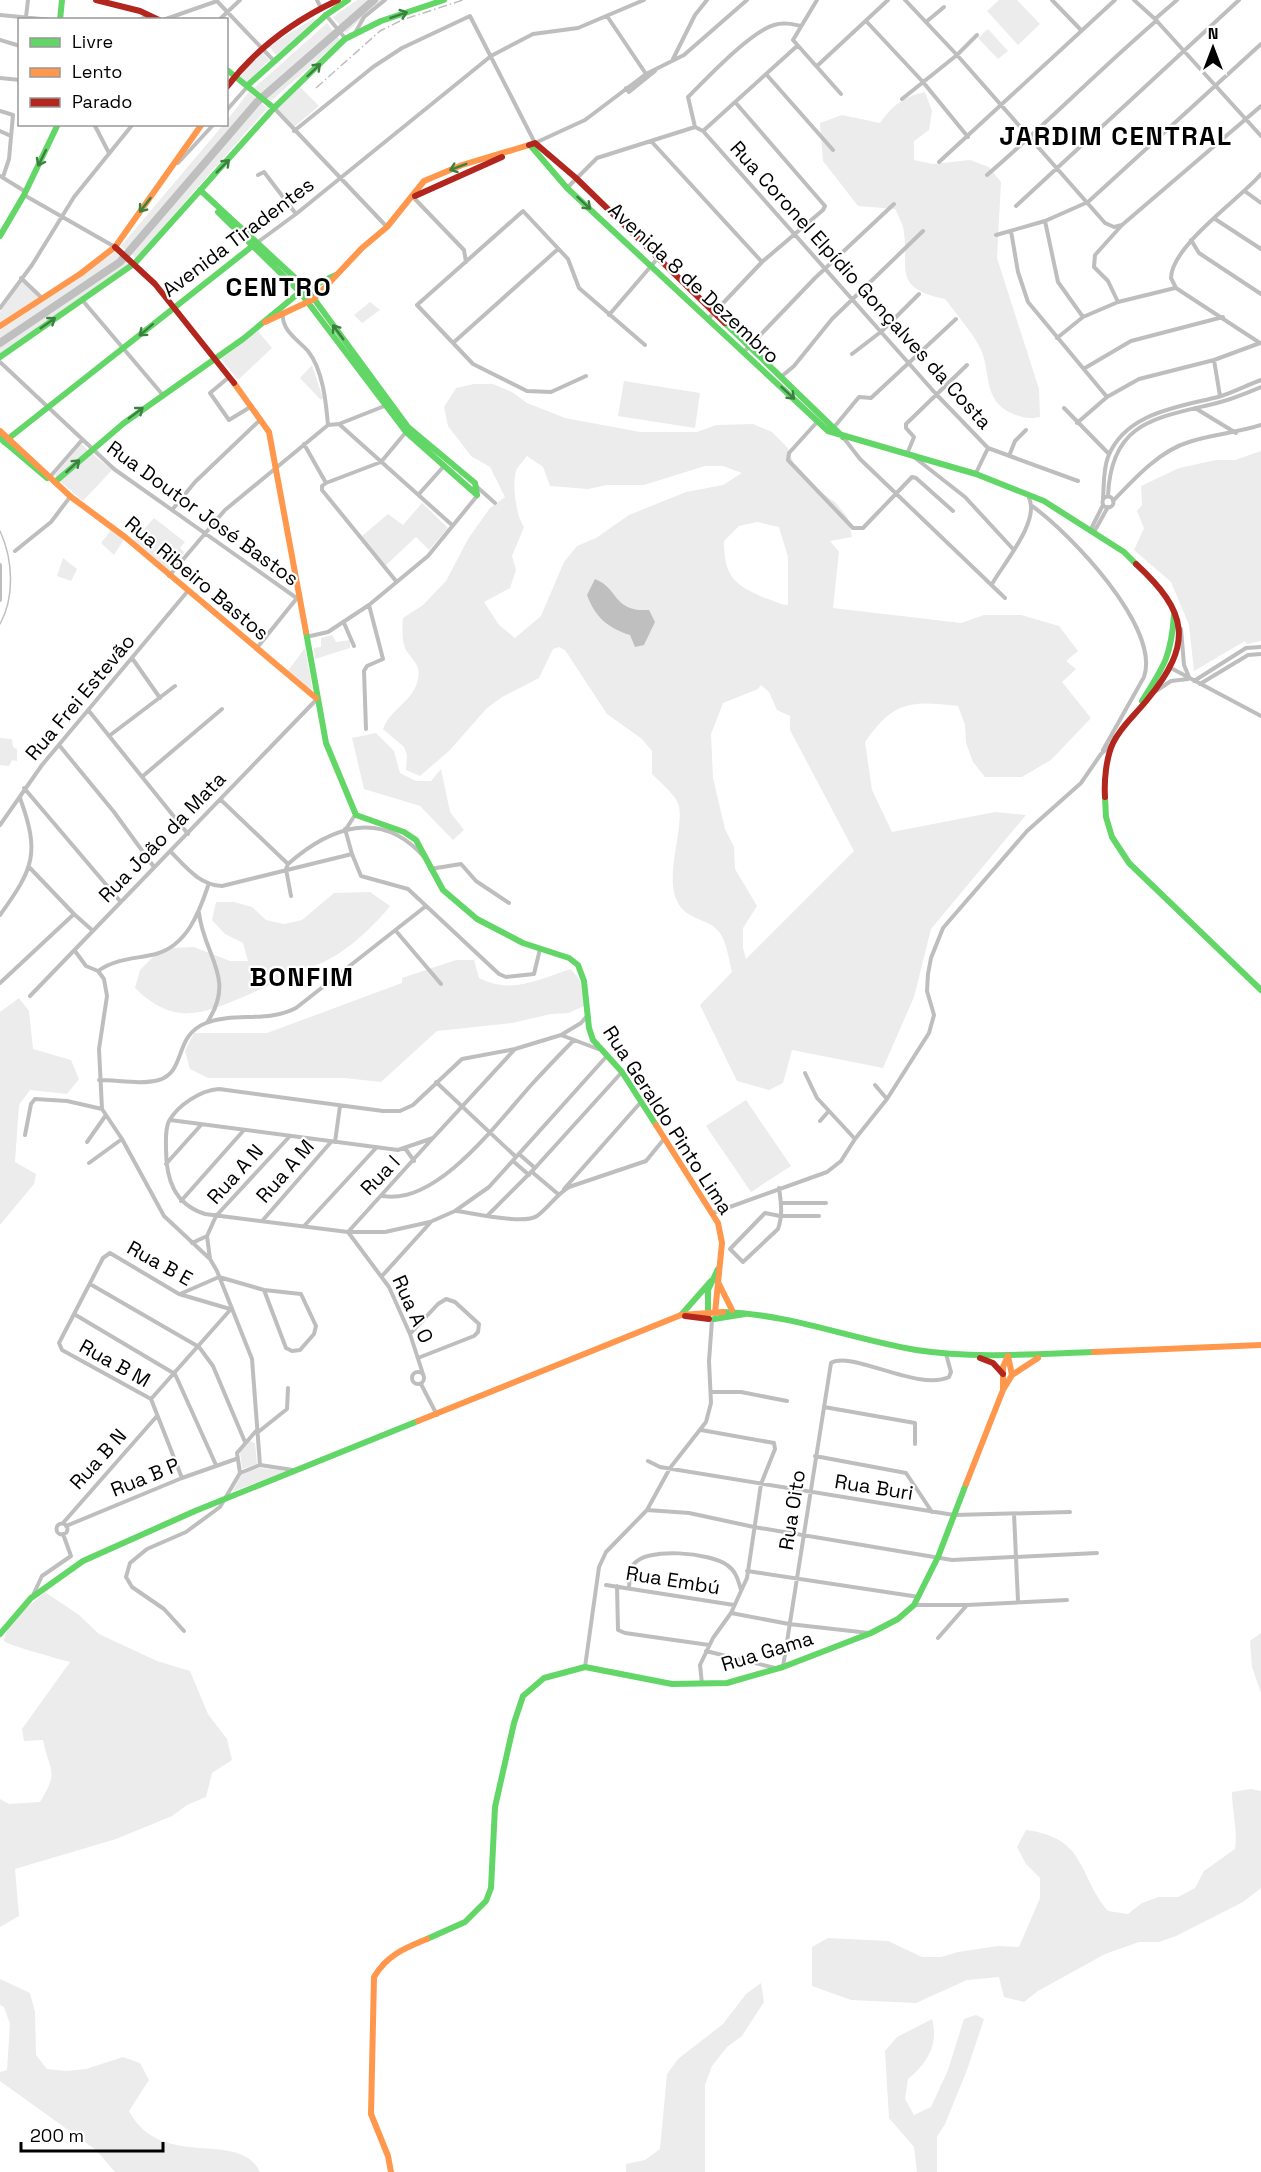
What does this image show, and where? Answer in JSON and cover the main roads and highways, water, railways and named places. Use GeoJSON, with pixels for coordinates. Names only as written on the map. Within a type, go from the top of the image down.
{"type":"FeatureCollection","features":[{"type":"Feature","properties":{"kind":"main road"},"geometry":{"type":"LineString","coordinates":[[60,18],[62,0]]}},
{"type":"Feature","properties":{"kind":"main road"},"geometry":{"type":"LineString","coordinates":[[96,0],[159,18]]}},
{"type":"Feature","properties":{"kind":"main road"},"geometry":{"type":"LineString","coordinates":[[228,85],[261,46],[321,8],[338,0]]}},
{"type":"Feature","properties":{"kind":"main road"},"geometry":{"type":"LineString","coordinates":[[250,86],[274,61],[348,0]]}},
{"type":"Feature","properties":{"kind":"main road"},"geometry":{"type":"LineString","coordinates":[[0,357],[133,261],[343,36],[444,0]]}},
{"type":"Feature","properties":{"kind":"main road"},"geometry":{"type":"LineString","coordinates":[[312,14],[327,16]]}},
{"type":"Feature","properties":{"kind":"main road"},"geometry":{"type":"LineString","coordinates":[[228,70],[250,86],[274,108]]}},
{"type":"Feature","properties":{"kind":"main road"},"geometry":{"type":"LineString","coordinates":[[0,236],[25,193],[57,126]]}},
{"type":"Feature","properties":{"kind":"main road"},"geometry":{"type":"LineString","coordinates":[[0,326],[117,247],[176,165],[201,126]]}},
{"type":"Feature","properties":{"kind":"main road"},"geometry":{"type":"LineString","coordinates":[[265,322],[314,299],[362,248],[387,227],[424,181],[462,165],[513,151],[532,142]]}},
{"type":"Feature","properties":{"kind":"main road","name":"Avenida 8 de Dezembro"},"geometry":{"type":"LineString","coordinates":[[532,142],[576,178],[714,313],[835,426],[843,437]]}},
{"type":"Feature","properties":{"kind":"main road","name":"Avenida 8 de Dezembro"},"geometry":{"type":"LineString","coordinates":[[532,142],[567,188],[828,431],[843,437]]}},
{"type":"Feature","properties":{"kind":"main road"},"geometry":{"type":"LineString","coordinates":[[199,192],[314,299],[387,405]]}},
{"type":"Feature","properties":{"kind":"main road","name":"Avenida Tiradentes"},"geometry":{"type":"LineString","coordinates":[[4,439],[123,349],[172,307],[255,244]]}},
{"type":"Feature","properties":{"kind":"main road"},"geometry":{"type":"LineString","coordinates":[[117,247],[133,261],[172,307],[252,406],[269,432],[277,465],[316,699]]}},
{"type":"Feature","properties":{"kind":"main road"},"geometry":{"type":"LineString","coordinates":[[51,479],[162,394],[214,360],[265,322],[303,290],[340,274]]}},
{"type":"Feature","properties":{"kind":"main road"},"geometry":{"type":"LineString","coordinates":[[303,290],[307,304],[407,429],[477,495],[475,484],[448,459],[407,429]]}},
{"type":"Feature","properties":{"kind":"main road"},"geometry":{"type":"LineString","coordinates":[[283,312],[288,302]]}},
{"type":"Feature","properties":{"kind":"main road","name":"Rua Ribeiro Bastos"},"geometry":{"type":"LineString","coordinates":[[0,431],[4,439],[70,496],[126,537],[187,592],[316,699]]}},
{"type":"Feature","properties":{"kind":"main road"},"geometry":{"type":"LineString","coordinates":[[843,437],[976,474],[1035,497],[1092,530],[1148,572],[1169,598],[1179,625],[1177,645],[1168,666],[1112,745],[1104,784],[1104,801],[1112,837],[1143,878],[1261,990]]}},
{"type":"Feature","properties":{"kind":"main road"},"geometry":{"type":"LineString","coordinates":[[1168,666],[1174,611]]}},
{"type":"Feature","properties":{"kind":"main road","name":"Rua Geraldo Pinto Lima"},"geometry":{"type":"LineString","coordinates":[[316,699],[326,743],[356,815],[409,835],[420,844],[430,869],[443,890],[477,919],[540,950],[569,958],[578,965],[583,975],[589,1028],[598,1048],[622,1072],[714,1213],[722,1243],[715,1310],[712,1319]]}},
{"type":"Feature","properties":{"kind":"main road"},"geometry":{"type":"LineString","coordinates":[[681,1315],[711,1281],[718,1269]]}},
{"type":"Feature","properties":{"kind":"main road"},"geometry":{"type":"LineString","coordinates":[[711,1281],[706,1311],[712,1319]]}},
{"type":"Feature","properties":{"kind":"main road"},"geometry":{"type":"LineString","coordinates":[[718,1282],[732,1310]]}},
{"type":"Feature","properties":{"kind":"main road"},"geometry":{"type":"LineString","coordinates":[[0,1635],[31,1598],[82,1561],[297,1470],[681,1315],[715,1310],[752,1312],[946,1353],[973,1355],[1045,1356],[1261,1345]]}},
{"type":"Feature","properties":{"kind":"main road"},"geometry":{"type":"LineString","coordinates":[[681,1315],[712,1319],[752,1312]]}},
{"type":"Feature","properties":{"kind":"main road"},"geometry":{"type":"LineString","coordinates":[[973,1355],[993,1363],[1003,1374],[1012,1375]]}},
{"type":"Feature","properties":{"kind":"main road"},"geometry":{"type":"LineString","coordinates":[[1003,1390],[1003,1374],[1008,1356]]}},
{"type":"Feature","properties":{"kind":"main road"},"geometry":{"type":"LineString","coordinates":[[1008,1356],[1012,1375]]}},
{"type":"Feature","properties":{"kind":"main road"},"geometry":{"type":"LineString","coordinates":[[1003,1390],[1012,1375],[1028,1363],[1045,1356]]}},
{"type":"Feature","properties":{"kind":"main road","name":"Rua Gama"},"geometry":{"type":"LineString","coordinates":[[391,2172],[389,2150],[375,2135],[371,2114],[374,1977],[383,1962],[399,1951],[465,1922],[486,1901],[491,1888],[495,1808],[518,1706],[523,1696],[544,1678],[585,1667],[672,1683],[688,1682],[703,1685],[727,1683],[780,1667],[871,1633],[898,1619],[914,1605],[938,1557],[1003,1390]]}},
{"type":"Feature","properties":{"kind":"waterway"},"geometry":{"type":"LineString","coordinates":[[0,343],[120,262],[257,102],[374,0]]}},
{"type":"Feature","properties":{"kind":"waterway"},"geometry":{"type":"LineString","coordinates":[[0,531],[10,566],[8,602],[0,624]]}},
{"type":"Feature","properties":{"kind":"railway"},"geometry":{"type":"LineString","coordinates":[[316,88],[380,31],[402,20],[463,0]]}},
{"type":"Feature","properties":{"kind":"district","name":"JARDIM CENTRAL"},"geometry":{"type":"Point","coordinates":[1116,136]}},
{"type":"Feature","properties":{"kind":"district","name":"CENTRO"},"geometry":{"type":"Point","coordinates":[279,287]}},
{"type":"Feature","properties":{"kind":"district","name":"BONFIM"},"geometry":{"type":"Point","coordinates":[302,977]}}]}
